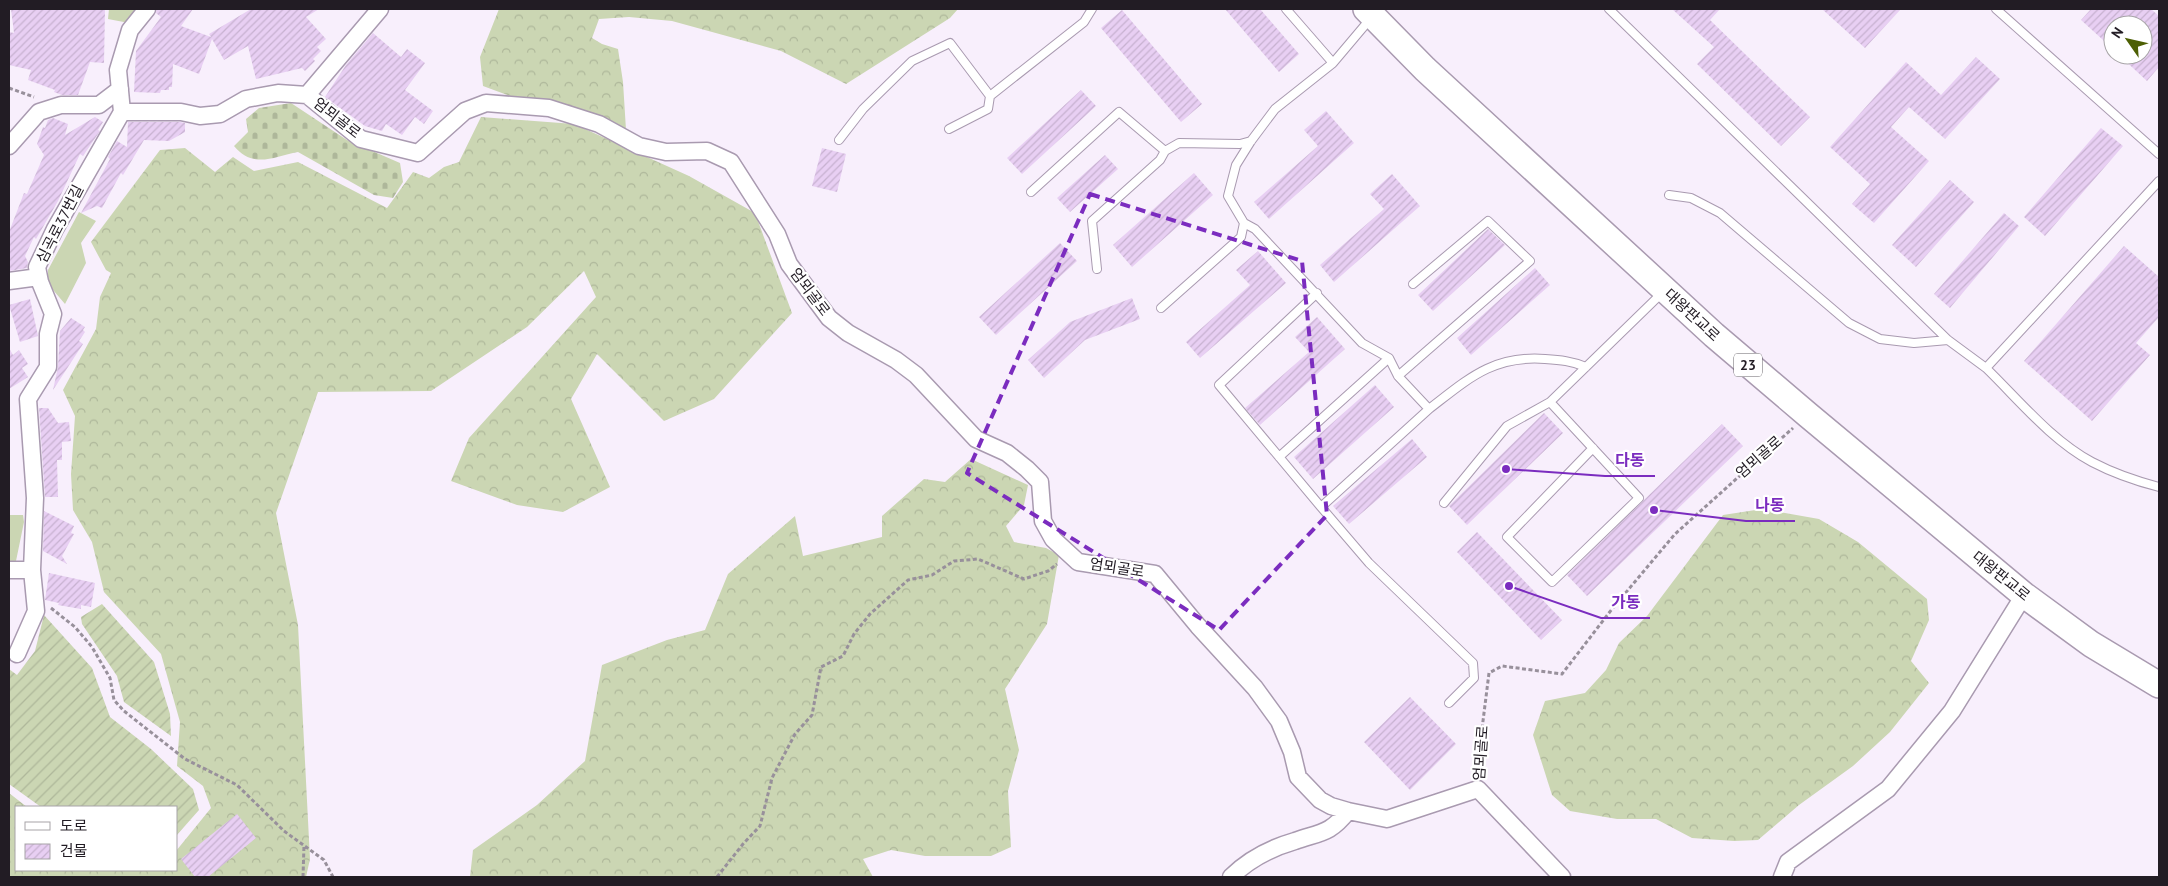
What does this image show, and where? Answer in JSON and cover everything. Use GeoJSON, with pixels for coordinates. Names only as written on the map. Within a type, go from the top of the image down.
{"type":"FeatureCollection","features":[{"type":"Feature","properties":{"kind":"main road","name":"대왕판교로"},"geometry":{"type":"LineString","coordinates":[[1369,13],[1425,69],[1714,335],[1808,415],[2024,595],[2091,644],[2159,685]]}},
{"type":"Feature","properties":{"kind":"street"},"geometry":{"type":"LineString","coordinates":[[122,112],[118,70],[130,30],[147,9]]}},
{"type":"Feature","properties":{"kind":"street"},"geometry":{"type":"LineString","coordinates":[[307,95],[380,9]]}},
{"type":"Feature","properties":{"kind":"street"},"geometry":{"type":"LineString","coordinates":[[9,146],[39,112],[61,105],[99,105],[120,89]]}},
{"type":"Feature","properties":{"kind":"street","name":"엄뫼골로"},"geometry":{"type":"LineString","coordinates":[[122,112],[181,112],[200,116],[220,114],[246,99],[278,94],[307,95],[361,139],[418,153],[466,111],[486,103],[549,108],[599,124],[640,146],[666,152],[707,150],[731,162],[777,234],[789,264],[829,318],[848,333],[896,360],[916,375],[976,439],[1007,453],[1028,469],[1040,482],[1043,521],[1053,539],[1078,562],[1155,574],[1198,626],[1255,688],[1280,720],[1292,752],[1298,777],[1320,800],[1331,806],[1348,811],[1387,819],[1478,789]]}},
{"type":"Feature","properties":{"kind":"street","name":"심곡로37번길"},"geometry":{"type":"LineString","coordinates":[[17,654],[36,611],[32,570],[35,498],[28,400],[48,367],[48,334],[52,314],[37,268],[55,229],[122,112]]}},
{"type":"Feature","properties":{"kind":"street"},"geometry":{"type":"LineString","coordinates":[[9,281],[39,278]]}},
{"type":"Feature","properties":{"kind":"street"},"geometry":{"type":"LineString","coordinates":[[9,570],[32,570]]}},
{"type":"Feature","properties":{"kind":"street"},"geometry":{"type":"LineString","coordinates":[[1782,877],[1788,862],[1888,789],[1952,711],[2024,595]]}},
{"type":"Feature","properties":{"kind":"street"},"geometry":{"type":"LineString","coordinates":[[1478,789],[1562,877]]}},
{"type":"Feature","properties":{"kind":"street"},"geometry":{"type":"LineString","coordinates":[[1231,877],[1255,857],[1329,830],[1337,825],[1348,811]]}},
{"type":"Feature","properties":{"kind":"lane"},"geometry":{"type":"LineString","coordinates":[[949,129],[988,109],[990,96],[1084,22],[1092,9]]}},
{"type":"Feature","properties":{"kind":"lane"},"geometry":{"type":"LineString","coordinates":[[1286,9],[1333,62]]}},
{"type":"Feature","properties":{"kind":"lane"},"geometry":{"type":"LineString","coordinates":[[1608,9],[1948,340],[1986,368],[2054,435],[2090,461],[2128,478],[2159,487]]}},
{"type":"Feature","properties":{"kind":"lane"},"geometry":{"type":"LineString","coordinates":[[1996,9],[2159,154]]}},
{"type":"Feature","properties":{"kind":"lane"},"geometry":{"type":"LineString","coordinates":[[1369,13],[1333,62],[1275,109],[1236,165],[1228,196],[1244,223],[1255,229],[1362,343],[1389,358],[1398,376],[1429,409]]}},
{"type":"Feature","properties":{"kind":"lane"},"geometry":{"type":"LineString","coordinates":[[839,140],[863,109],[912,61],[950,42],[990,96]]}},
{"type":"Feature","properties":{"kind":"lane"},"geometry":{"type":"LineString","coordinates":[[1031,192],[1119,112],[1165,151]]}},
{"type":"Feature","properties":{"kind":"lane"},"geometry":{"type":"LineString","coordinates":[[1097,269],[1092,221],[1160,160],[1165,151],[1179,143],[1240,144],[1251,141]]}},
{"type":"Feature","properties":{"kind":"lane"},"geometry":{"type":"LineString","coordinates":[[1986,368],[2159,181]]}},
{"type":"Feature","properties":{"kind":"lane"},"geometry":{"type":"LineString","coordinates":[[1669,195],[1691,198],[1720,213],[1849,323],[1880,339],[1914,343],[1948,340]]}},
{"type":"Feature","properties":{"kind":"lane"},"geometry":{"type":"LineString","coordinates":[[1398,376],[1530,261],[1488,221],[1414,284]]}},
{"type":"Feature","properties":{"kind":"lane"},"geometry":{"type":"LineString","coordinates":[[1161,308],[1242,237],[1244,223]]}},
{"type":"Feature","properties":{"kind":"lane"},"geometry":{"type":"LineString","coordinates":[[1444,503],[1507,426],[1550,402],[1666,290]]}},
{"type":"Feature","properties":{"kind":"lane"},"geometry":{"type":"LineString","coordinates":[[1317,293],[1219,385],[1369,563],[1473,662],[1474,678],[1449,703]]}},
{"type":"Feature","properties":{"kind":"lane"},"geometry":{"type":"LineString","coordinates":[[1279,456],[1389,358]]}},
{"type":"Feature","properties":{"kind":"lane"},"geometry":{"type":"LineString","coordinates":[[1320,507],[1429,409],[1485,369],[1506,360],[1531,358],[1572,360],[1586,367]]}},
{"type":"Feature","properties":{"kind":"lane"},"geometry":{"type":"LineString","coordinates":[[1550,402],[1593,448],[1639,498],[1552,582],[1507,537],[1593,448]]}},
{"type":"Feature","properties":{"kind":"path","name":"엄뫼골로"},"geometry":{"type":"LineString","coordinates":[[1478,789],[1480,737],[1489,673],[1502,666],[1562,674],[1612,609],[1675,534],[1808,415]]}},
{"type":"Feature","properties":{"kind":"path"},"geometry":{"type":"LineString","coordinates":[[717,877],[760,826],[772,778],[795,734],[812,715],[821,666],[843,656],[854,634],[870,614],[908,580],[932,575],[954,561],[978,559],[1024,578],[1048,571],[1069,553]]}},
{"type":"Feature","properties":{"kind":"path"},"geometry":{"type":"LineString","coordinates":[[35,600],[54,610],[75,627],[92,647],[110,678],[114,700],[124,712],[184,759],[237,784],[284,831],[324,860],[333,877]]}},
{"type":"Feature","properties":{"kind":"path"},"geometry":{"type":"LineString","coordinates":[[304,845],[304,877]]}},
{"type":"Feature","properties":{"kind":"highlighted area"},"geometry":{"type":"Polygon","coordinates":[[[1090,194],[1302,261],[1327,515],[1219,630],[967,473],[1090,194]]]}},
{"type":"Feature","properties":{"kind":"green space"},"geometry":{"type":"Polygon","coordinates":[[[109,9],[141,9],[129,23],[108,19],[109,9]]]}},
{"type":"Feature","properties":{"kind":"green space"},"geometry":{"type":"Polygon","coordinates":[[[499,9],[958,9],[950,18],[846,84],[781,51],[672,21],[629,17],[599,19],[592,38],[602,44],[618,49],[623,82],[626,130],[513,97],[483,86],[480,57],[499,9]]]}},
{"type":"Feature","properties":{"kind":"green space"},"geometry":{"type":"Polygon","coordinates":[[[291,103],[347,140],[400,163],[403,182],[393,198],[374,195],[298,152],[264,160],[248,157],[234,146],[248,132],[246,119],[259,108],[291,103]]]}},
{"type":"Feature","properties":{"kind":"green space"},"geometry":{"type":"Polygon","coordinates":[[[481,117],[574,124],[689,176],[755,213],[792,313],[714,399],[664,421],[597,354],[571,399],[610,487],[563,512],[517,505],[451,481],[469,438],[596,297],[584,271],[527,327],[431,391],[318,392],[276,513],[298,625],[310,859],[306,877],[9,877],[9,793],[26,806],[15,806],[15,871],[178,871],[178,849],[211,808],[203,786],[177,766],[180,722],[161,654],[104,592],[92,542],[73,510],[71,474],[75,416],[63,390],[96,329],[100,297],[111,273],[106,270],[91,242],[160,150],[185,148],[215,172],[233,157],[254,171],[298,162],[387,208],[413,172],[429,178],[444,167],[459,162],[481,117]]]}},
{"type":"Feature","properties":{"kind":"green space"},"geometry":{"type":"Polygon","coordinates":[[[79,212],[96,221],[81,243],[86,263],[65,304],[48,284],[48,270],[79,212]]]}},
{"type":"Feature","properties":{"kind":"green space"},"geometry":{"type":"Polygon","coordinates":[[[971,459],[1028,485],[1024,505],[1006,526],[1014,542],[1046,548],[1059,555],[1047,624],[1005,689],[1019,750],[1008,791],[1011,847],[991,856],[925,856],[891,850],[863,859],[873,877],[470,877],[473,850],[537,805],[585,761],[602,665],[667,640],[705,630],[728,574],[795,516],[803,556],[882,537],[882,516],[924,479],[945,482],[971,459]]]}},
{"type":"Feature","properties":{"kind":"green space"},"geometry":{"type":"Polygon","coordinates":[[[1762,509],[1819,519],[1858,542],[1927,599],[1929,620],[1911,661],[1929,683],[1890,732],[1853,766],[1799,805],[1758,840],[1734,841],[1692,838],[1656,819],[1617,819],[1570,811],[1552,795],[1533,735],[1545,701],[1585,693],[1606,670],[1619,643],[1647,616],[1723,515],[1762,509]]]}},
{"type":"Feature","properties":{"kind":"green space"},"geometry":{"type":"Polygon","coordinates":[[[9,515],[23,515],[24,522],[16,561],[9,561],[9,515]]]}},
{"type":"Feature","properties":{"kind":"green space"},"geometry":{"type":"Polygon","coordinates":[[[102,604],[154,662],[170,714],[171,736],[124,702],[117,676],[82,624],[81,617],[102,604]]]}},
{"type":"Feature","properties":{"kind":"green space"},"geometry":{"type":"Polygon","coordinates":[[[44,615],[92,668],[110,717],[151,749],[193,789],[199,810],[178,834],[178,806],[40,806],[9,784],[9,669],[17,675],[35,651],[44,615]]]}},
{"type":"Feature","properties":{"kind":"building"},"geometry":{"type":"Polygon","coordinates":[[[11,9],[105,9],[104,63],[90,62],[78,95],[62,95],[54,92],[55,90],[28,80],[31,70],[9,65],[9,32],[14,33],[11,9]]]}},
{"type":"Feature","properties":{"kind":"building"},"geometry":{"type":"Polygon","coordinates":[[[157,9],[193,9],[181,26],[211,37],[209,34],[251,9],[319,9],[306,17],[326,39],[317,47],[321,51],[313,59],[315,61],[305,71],[302,68],[256,79],[248,46],[224,60],[212,39],[199,74],[173,64],[172,87],[169,87],[169,90],[161,90],[160,93],[134,92],[136,51],[161,17],[156,13],[157,9]]]}},
{"type":"Feature","properties":{"kind":"building"},"geometry":{"type":"Polygon","coordinates":[[[1225,9],[1260,9],[1299,54],[1279,72],[1225,9]]]}},
{"type":"Feature","properties":{"kind":"building"},"geometry":{"type":"Polygon","coordinates":[[[1672,9],[1720,9],[1710,20],[1810,117],[1781,146],[1697,64],[1714,47],[1672,9]]]}},
{"type":"Feature","properties":{"kind":"building"},"geometry":{"type":"Polygon","coordinates":[[[1822,9],[1901,9],[1865,48],[1822,9]]]}},
{"type":"Feature","properties":{"kind":"building"},"geometry":{"type":"Polygon","coordinates":[[[2091,9],[2151,9],[2159,16],[2159,67],[2147,81],[2130,65],[2153,65],[2153,15],[2103,15],[2103,40],[2081,20],[2091,9]]]}},
{"type":"Feature","properties":{"kind":"building"},"geometry":{"type":"Polygon","coordinates":[[[1122,10],[1202,104],[1181,122],[1101,28],[1122,10]]]}},
{"type":"Feature","properties":{"kind":"building"},"geometry":{"type":"Polygon","coordinates":[[[373,33],[401,57],[407,49],[425,63],[405,90],[433,111],[424,124],[415,117],[402,135],[386,124],[382,131],[365,126],[325,97],[346,65],[373,33]]]}},
{"type":"Feature","properties":{"kind":"building"},"geometry":{"type":"Polygon","coordinates":[[[1976,57],[2000,79],[1945,139],[1909,107],[1891,127],[1929,161],[1874,223],[1852,204],[1870,184],[1830,147],[1906,62],[1941,95],[1976,57]]]}},
{"type":"Feature","properties":{"kind":"building"},"geometry":{"type":"Polygon","coordinates":[[[1081,90],[1096,106],[1022,174],[1007,158],[1081,90]]]}},
{"type":"Feature","properties":{"kind":"building"},"geometry":{"type":"Polygon","coordinates":[[[1326,111],[1354,143],[1269,219],[1254,202],[1318,146],[1304,130],[1326,111]]]}},
{"type":"Feature","properties":{"kind":"building"},"geometry":{"type":"Polygon","coordinates":[[[95,117],[103,122],[98,130],[100,131],[83,156],[80,154],[58,201],[36,239],[34,237],[25,256],[28,262],[27,268],[9,271],[9,232],[24,193],[27,194],[44,155],[37,144],[43,127],[45,128],[48,120],[53,118],[68,124],[65,135],[95,117]]]}},
{"type":"Feature","properties":{"kind":"building"},"geometry":{"type":"Polygon","coordinates":[[[128,122],[180,122],[185,123],[185,132],[169,141],[144,140],[123,175],[121,173],[102,208],[97,206],[81,213],[110,159],[108,157],[117,141],[127,147],[128,122]]]}},
{"type":"Feature","properties":{"kind":"building"},"geometry":{"type":"Polygon","coordinates":[[[2101,128],[2123,146],[2045,236],[2024,217],[2101,128]]]}},
{"type":"Feature","properties":{"kind":"building"},"geometry":{"type":"Polygon","coordinates":[[[822,148],[846,154],[837,192],[812,186],[822,148]]]}},
{"type":"Feature","properties":{"kind":"building"},"geometry":{"type":"Polygon","coordinates":[[[1105,155],[1118,169],[1070,212],[1057,198],[1105,155]]]}},
{"type":"Feature","properties":{"kind":"building"},"geometry":{"type":"Polygon","coordinates":[[[1194,173],[1213,195],[1132,267],[1113,245],[1194,173]]]}},
{"type":"Feature","properties":{"kind":"building"},"geometry":{"type":"Polygon","coordinates":[[[1392,174],[1420,206],[1334,282],[1320,265],[1384,209],[1370,194],[1392,174]]]}},
{"type":"Feature","properties":{"kind":"building"},"geometry":{"type":"Polygon","coordinates":[[[1950,180],[1974,202],[1916,267],[1892,245],[1950,180]]]}},
{"type":"Feature","properties":{"kind":"building"},"geometry":{"type":"Polygon","coordinates":[[[2004,213],[2019,226],[1950,308],[1934,294],[2004,213]]]}},
{"type":"Feature","properties":{"kind":"building"},"geometry":{"type":"Polygon","coordinates":[[[1488,229],[1505,245],[1433,311],[1418,295],[1488,229]]]}},
{"type":"Feature","properties":{"kind":"building"},"geometry":{"type":"Polygon","coordinates":[[[1060,243],[1077,261],[996,335],[979,317],[1060,243]]]}},
{"type":"Feature","properties":{"kind":"building"},"geometry":{"type":"Polygon","coordinates":[[[2124,246],[2159,277],[2159,317],[2136,343],[2150,355],[2092,421],[2024,361],[2124,246]]]}},
{"type":"Feature","properties":{"kind":"building"},"geometry":{"type":"Polygon","coordinates":[[[1258,251],[1286,283],[1200,358],[1186,342],[1250,285],[1236,270],[1258,251]]]}},
{"type":"Feature","properties":{"kind":"building"},"geometry":{"type":"Polygon","coordinates":[[[1535,268],[1550,285],[1471,355],[1457,338],[1535,268]]]}},
{"type":"Feature","properties":{"kind":"building"},"geometry":{"type":"Polygon","coordinates":[[[1132,298],[1140,319],[1085,340],[1044,378],[1028,360],[1070,322],[1132,298]]]}},
{"type":"Feature","properties":{"kind":"building"},"geometry":{"type":"Polygon","coordinates":[[[30,299],[38,336],[20,342],[9,305],[30,299]]]}},
{"type":"Feature","properties":{"kind":"building"},"geometry":{"type":"Polygon","coordinates":[[[1317,317],[1345,349],[1260,425],[1245,408],[1309,352],[1295,337],[1317,317]]]}},
{"type":"Feature","properties":{"kind":"building"},"geometry":{"type":"Polygon","coordinates":[[[71,318],[85,327],[83,330],[85,332],[79,341],[83,344],[53,390],[58,367],[60,331],[71,318]]]}},
{"type":"Feature","properties":{"kind":"building"},"geometry":{"type":"Polygon","coordinates":[[[9,348],[13,355],[19,350],[28,364],[22,368],[28,377],[9,389],[9,348]]]}},
{"type":"Feature","properties":{"kind":"building"},"geometry":{"type":"Polygon","coordinates":[[[1375,385],[1394,407],[1313,479],[1294,457],[1375,385]]]}},
{"type":"Feature","properties":{"kind":"building"},"geometry":{"type":"Polygon","coordinates":[[[39,408],[48,408],[58,423],[69,422],[71,441],[62,442],[62,460],[57,460],[58,497],[45,497],[39,408]]]}},
{"type":"Feature","properties":{"kind":"building"},"geometry":{"type":"Polygon","coordinates":[[[1544,413],[1563,433],[1467,525],[1449,506],[1544,413]]]}},
{"type":"Feature","properties":{"kind":"building"},"geometry":{"type":"Polygon","coordinates":[[[1722,424],[1743,446],[1587,596],[1567,575],[1722,424]]]}},
{"type":"Feature","properties":{"kind":"building"},"geometry":{"type":"Polygon","coordinates":[[[1412,439],[1427,457],[1349,524],[1333,506],[1412,439]]]}},
{"type":"Feature","properties":{"kind":"building"},"geometry":{"type":"Polygon","coordinates":[[[44,511],[74,526],[71,533],[74,534],[62,556],[67,564],[43,551],[44,511]]]}},
{"type":"Feature","properties":{"kind":"building"},"geometry":{"type":"Polygon","coordinates":[[[1477,532],[1562,620],[1541,640],[1457,552],[1477,532]]]}},
{"type":"Feature","properties":{"kind":"building"},"geometry":{"type":"Polygon","coordinates":[[[49,573],[95,583],[91,607],[81,605],[81,609],[58,605],[59,603],[45,600],[49,573]]]}},
{"type":"Feature","properties":{"kind":"building"},"geometry":{"type":"Polygon","coordinates":[[[1410,697],[1456,744],[1410,790],[1364,742],[1410,697]]]}},
{"type":"Feature","properties":{"kind":"building"},"geometry":{"type":"Polygon","coordinates":[[[237,814],[256,838],[208,877],[195,877],[181,859],[237,814]]]}},
{"type":"Feature","properties":{"kind":"place","name":"다동"},"geometry":{"type":"Point","coordinates":[1506,469]}},
{"type":"Feature","properties":{"kind":"place","name":"나동"},"geometry":{"type":"Point","coordinates":[1654,510]}},
{"type":"Feature","properties":{"kind":"place","name":"가동"},"geometry":{"type":"Point","coordinates":[1509,586]}}]}
